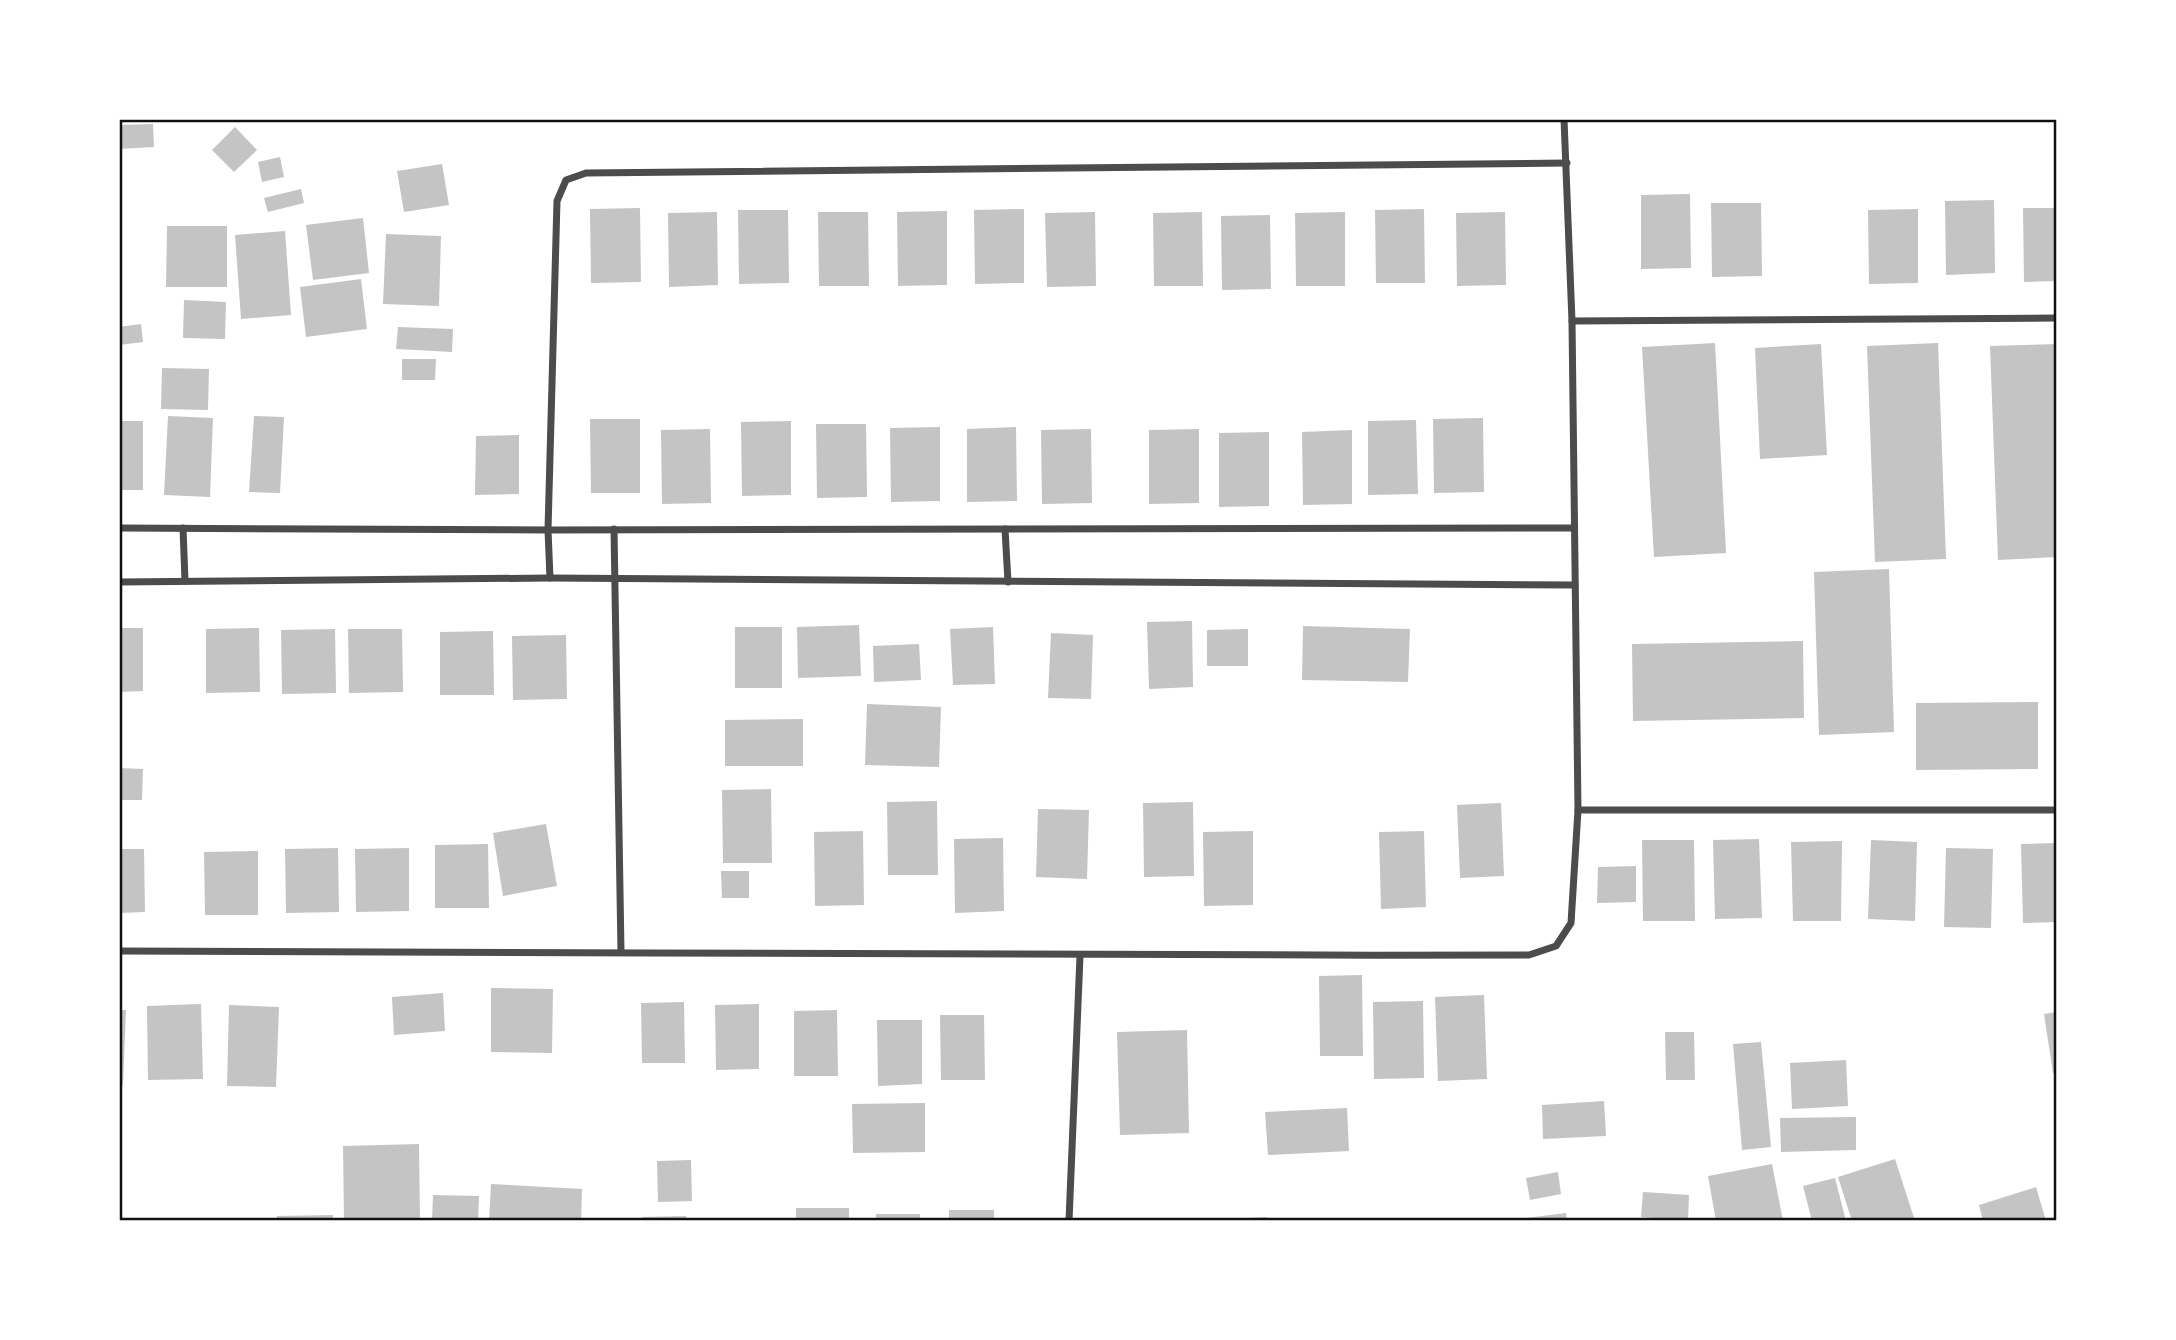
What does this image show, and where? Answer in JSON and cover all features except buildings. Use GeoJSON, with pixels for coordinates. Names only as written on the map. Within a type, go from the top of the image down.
{"type":"FeatureCollection","features":[{"type":"Feature","properties":{"kind":"street"},"geometry":{"type":"LineString","coordinates":[[119,951],[1080,956],[1529,955],[1556,946],[1571,923],[1578,810],[1572,321],[1564,119]]}},
{"type":"Feature","properties":{"kind":"street"},"geometry":{"type":"LineString","coordinates":[[550,578],[548,530],[557,201],[566,180],[586,173],[1567,163]]}},
{"type":"Feature","properties":{"kind":"street"},"geometry":{"type":"LineString","coordinates":[[1572,321],[2057,318]]}},
{"type":"Feature","properties":{"kind":"street"},"geometry":{"type":"LineString","coordinates":[[119,528],[1574,528]]}},
{"type":"Feature","properties":{"kind":"street"},"geometry":{"type":"LineString","coordinates":[[183,528],[185,581]]}},
{"type":"Feature","properties":{"kind":"street"},"geometry":{"type":"LineString","coordinates":[[1005,529],[1008,582]]}},
{"type":"Feature","properties":{"kind":"street"},"geometry":{"type":"LineString","coordinates":[[614,530],[621,952]]}},
{"type":"Feature","properties":{"kind":"street"},"geometry":{"type":"LineString","coordinates":[[119,582],[550,578],[1575,585]]}},
{"type":"Feature","properties":{"kind":"street"},"geometry":{"type":"LineString","coordinates":[[1578,810],[2057,810]]}},
{"type":"Feature","properties":{"kind":"street"},"geometry":{"type":"LineString","coordinates":[[1069,1221],[1080,956]]}}]}
